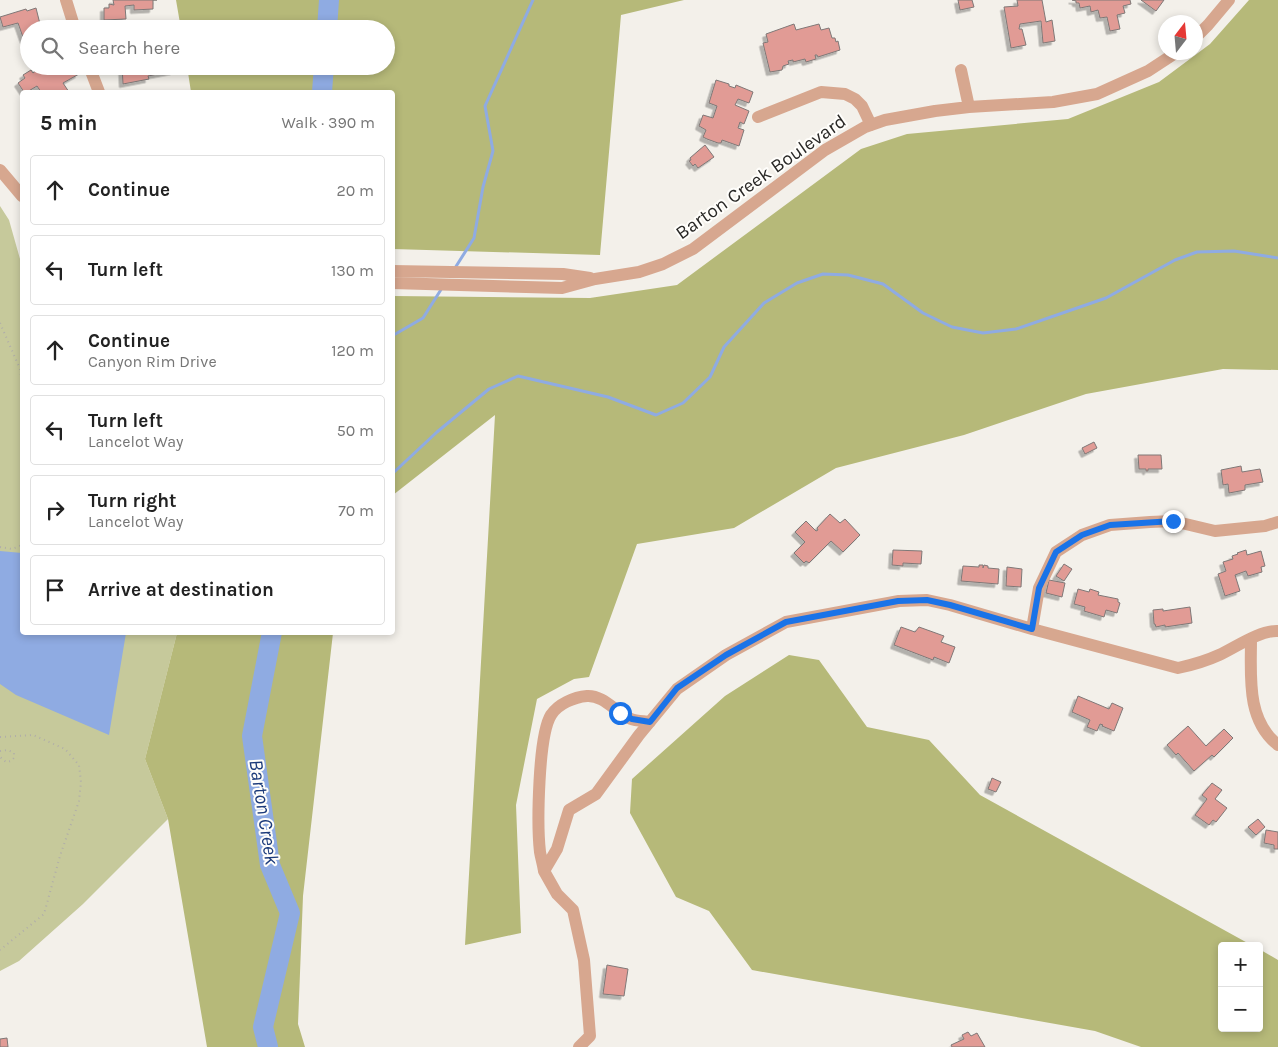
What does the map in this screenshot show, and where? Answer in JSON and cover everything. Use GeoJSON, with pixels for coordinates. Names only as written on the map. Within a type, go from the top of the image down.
{"type":"FeatureCollection","features":[{"type":"Feature","properties":{"kind":"street"},"geometry":{"type":"LineString","coordinates":[[66,0],[72,20]]}},
{"type":"Feature","properties":{"kind":"street"},"geometry":{"type":"LineString","coordinates":[[1203,30],[1229,0]]}},
{"type":"Feature","properties":{"kind":"street","name":"Barton Creek Boulevard"},"geometry":{"type":"LineString","coordinates":[[395,283],[562,288],[595,279],[638,272],[663,264],[693,249],[825,150],[871,125],[914,114],[970,107],[1053,102],[1097,94],[1148,71],[1165,60]]}},
{"type":"Feature","properties":{"kind":"street"},"geometry":{"type":"LineString","coordinates":[[961,70],[970,107]]}},
{"type":"Feature","properties":{"kind":"street"},"geometry":{"type":"LineString","coordinates":[[92,75],[98,90]]}},
{"type":"Feature","properties":{"kind":"street"},"geometry":{"type":"LineString","coordinates":[[758,117],[821,92],[845,94],[855,99],[862,106],[871,125]]}},
{"type":"Feature","properties":{"kind":"street"},"geometry":{"type":"LineString","coordinates":[[0,170],[20,194]]}},
{"type":"Feature","properties":{"kind":"street","name":"Barton Creek Boulevard"},"geometry":{"type":"LineString","coordinates":[[395,271],[563,274],[595,279]]}},
{"type":"Feature","properties":{"kind":"street"},"geometry":{"type":"LineString","coordinates":[[1032,629],[1039,588],[1056,552],[1082,535],[1110,525],[1150,522],[1173,521],[1215,531],[1265,526],[1278,522]]}},
{"type":"Feature","properties":{"kind":"street"},"geometry":{"type":"LineString","coordinates":[[544,871],[557,848],[569,810],[596,794],[677,688],[726,655],[786,622],[898,601],[927,600],[1178,668],[1194,665],[1251,639],[1272,631],[1278,631]]}},
{"type":"Feature","properties":{"kind":"street"},"geometry":{"type":"LineString","coordinates":[[1251,639],[1252,693],[1255,712],[1263,728],[1278,745]]}},
{"type":"Feature","properties":{"kind":"street"},"geometry":{"type":"LineString","coordinates":[[579,1047],[590,1036],[584,960],[573,910],[557,894],[544,871],[540,851],[539,787],[545,730],[551,715],[561,705],[577,698],[589,696],[599,698],[632,719],[650,722]]}},
{"type":"Feature","properties":{"kind":"path"},"geometry":{"type":"LineString","coordinates":[[0,324],[20,369]]}},
{"type":"Feature","properties":{"kind":"path"},"geometry":{"type":"LineString","coordinates":[[0,547],[12,549],[20,546]]}},
{"type":"Feature","properties":{"kind":"path"},"geometry":{"type":"LineString","coordinates":[[0,737],[33,735],[65,749],[79,765],[81,782],[79,801],[60,856],[44,914],[0,950]]}},
{"type":"Feature","properties":{"kind":"path"},"geometry":{"type":"LineString","coordinates":[[0,751],[8,750],[14,753],[14,758],[6,762],[0,757]]}},
{"type":"Feature","properties":{"kind":"green space"},"geometry":{"type":"Polygon","coordinates":[[[176,0],[684,0],[621,15],[600,255],[395,249],[395,90],[191,90],[188,75],[395,75],[395,20],[179,20],[176,0]]]}},
{"type":"Feature","properties":{"kind":"green space"},"geometry":{"type":"Polygon","coordinates":[[[1249,0],[1278,0],[1278,370],[1223,369],[1086,394],[964,435],[836,468],[734,528],[637,544],[589,677],[574,679],[537,699],[516,805],[521,933],[465,945],[495,415],[395,493],[395,296],[590,298],[677,285],[861,149],[907,134],[1068,119],[1159,82],[1189,60],[1203,60],[1203,49],[1210,44],[1249,0]]]}},
{"type":"Feature","properties":{"kind":"green space"},"geometry":{"type":"Polygon","coordinates":[[[0,206],[9,220],[20,259],[20,635],[176,635],[145,759],[168,819],[83,904],[19,961],[0,971],[0,206]]]}},
{"type":"Feature","properties":{"kind":"green space"},"geometry":{"type":"Polygon","coordinates":[[[176,635],[333,635],[303,896],[298,1024],[305,1047],[207,1047],[168,819],[145,759],[176,635]]]}},
{"type":"Feature","properties":{"kind":"green space"},"geometry":{"type":"Polygon","coordinates":[[[789,655],[819,660],[867,727],[929,740],[980,795],[1246,942],[1218,942],[1218,1032],[1263,1032],[1263,951],[1278,960],[1278,1047],[1141,1047],[1095,1031],[752,970],[709,911],[676,897],[630,813],[632,779],[725,696],[789,655]]]}},
{"type":"Feature","properties":{"kind":"water"},"geometry":{"type":"Polygon","coordinates":[[[0,551],[20,553],[20,635],[126,635],[109,735],[16,695],[0,684],[0,551]]]}},
{"type":"Feature","properties":{"kind":"building"},"geometry":{"type":"Polygon","coordinates":[[[113,0],[153,0],[153,9],[134,10],[134,5],[125,6],[126,19],[104,20],[104,8],[109,8],[109,4],[114,5],[113,0]]]}},
{"type":"Feature","properties":{"kind":"building"},"geometry":{"type":"Polygon","coordinates":[[[958,0],[972,0],[974,7],[960,10],[958,0]]]}},
{"type":"Feature","properties":{"kind":"building"},"geometry":{"type":"Polygon","coordinates":[[[1017,0],[1042,0],[1046,22],[1052,20],[1055,41],[1043,43],[1041,21],[1020,24],[1019,29],[1022,29],[1026,45],[1011,48],[1004,7],[1018,6],[1017,0]]]}},
{"type":"Feature","properties":{"kind":"building"},"geometry":{"type":"Polygon","coordinates":[[[1072,0],[1130,0],[1131,4],[1123,6],[1125,13],[1117,15],[1120,29],[1110,31],[1107,17],[1100,18],[1098,10],[1091,12],[1090,6],[1080,8],[1079,3],[1072,0]]]}},
{"type":"Feature","properties":{"kind":"building"},"geometry":{"type":"Polygon","coordinates":[[[1141,0],[1164,0],[1156,11],[1141,0]]]}},
{"type":"Feature","properties":{"kind":"building"},"geometry":{"type":"Polygon","coordinates":[[[36,8],[39,20],[20,20],[20,29],[18,23],[3,27],[0,17],[26,9],[27,11],[36,8]]]}},
{"type":"Feature","properties":{"kind":"building"},"geometry":{"type":"Polygon","coordinates":[[[794,24],[796,30],[819,24],[821,30],[829,28],[832,38],[835,38],[836,42],[838,41],[840,50],[818,57],[815,55],[816,59],[806,62],[805,59],[793,62],[793,60],[788,61],[789,64],[783,66],[782,70],[770,72],[763,43],[768,42],[766,34],[794,24]]]}},
{"type":"Feature","properties":{"kind":"building"},"geometry":{"type":"Polygon","coordinates":[[[23,75],[77,75],[63,83],[68,90],[40,90],[37,86],[30,90],[23,90],[18,83],[25,78],[23,75]]]}},
{"type":"Feature","properties":{"kind":"building"},"geometry":{"type":"Polygon","coordinates":[[[122,75],[153,75],[148,76],[149,79],[123,84],[122,75]]]}},
{"type":"Feature","properties":{"kind":"building"},"geometry":{"type":"Polygon","coordinates":[[[716,80],[735,88],[736,85],[753,92],[749,103],[738,99],[735,105],[749,111],[744,124],[740,122],[738,128],[744,130],[739,146],[722,140],[721,143],[718,143],[703,137],[706,130],[699,126],[703,115],[713,118],[717,106],[709,103],[716,80]]]}},
{"type":"Feature","properties":{"kind":"building"},"geometry":{"type":"Polygon","coordinates":[[[705,145],[714,157],[698,168],[695,164],[693,166],[689,161],[691,160],[690,158],[705,145]]]}},
{"type":"Feature","properties":{"kind":"building"},"geometry":{"type":"Polygon","coordinates":[[[1094,442],[1097,448],[1085,454],[1082,448],[1094,442]]]}},
{"type":"Feature","properties":{"kind":"building"},"geometry":{"type":"Polygon","coordinates":[[[1138,455],[1161,455],[1162,469],[1148,469],[1146,471],[1146,469],[1139,469],[1138,455]]]}},
{"type":"Feature","properties":{"kind":"building"},"geometry":{"type":"Polygon","coordinates":[[[1241,466],[1242,472],[1260,469],[1263,482],[1245,485],[1245,490],[1229,493],[1228,484],[1223,485],[1221,470],[1241,466]]]}},
{"type":"Feature","properties":{"kind":"building"},"geometry":{"type":"Polygon","coordinates":[[[830,514],[840,523],[845,519],[860,535],[843,552],[831,541],[809,563],[806,561],[804,563],[794,553],[805,542],[795,532],[806,521],[816,531],[818,530],[817,528],[830,514]]]}},
{"type":"Feature","properties":{"kind":"building"},"geometry":{"type":"Polygon","coordinates":[[[893,550],[922,551],[921,564],[903,563],[903,566],[892,565],[893,550]]]}},
{"type":"Feature","properties":{"kind":"building"},"geometry":{"type":"Polygon","coordinates":[[[1246,550],[1247,555],[1261,551],[1265,566],[1261,567],[1262,572],[1248,576],[1246,571],[1235,575],[1240,591],[1225,596],[1218,574],[1226,571],[1223,562],[1233,559],[1232,556],[1246,550]]]}},
{"type":"Feature","properties":{"kind":"building"},"geometry":{"type":"Polygon","coordinates":[[[1064,564],[1072,569],[1064,581],[1056,576],[1064,564]]]}},
{"type":"Feature","properties":{"kind":"building"},"geometry":{"type":"Polygon","coordinates":[[[979,565],[983,565],[983,568],[984,565],[988,566],[988,568],[999,569],[998,584],[961,581],[963,566],[979,567],[979,565]]]}},
{"type":"Feature","properties":{"kind":"building"},"geometry":{"type":"Polygon","coordinates":[[[1007,567],[1022,569],[1021,587],[1006,586],[1007,567]]]}},
{"type":"Feature","properties":{"kind":"building"},"geometry":{"type":"Polygon","coordinates":[[[1049,580],[1065,583],[1062,597],[1046,593],[1049,580]]]}},
{"type":"Feature","properties":{"kind":"building"},"geometry":{"type":"Polygon","coordinates":[[[1078,589],[1089,592],[1090,589],[1099,592],[1098,595],[1118,599],[1120,603],[1117,613],[1106,610],[1104,617],[1084,611],[1085,607],[1074,604],[1078,589]]]}},
{"type":"Feature","properties":{"kind":"building"},"geometry":{"type":"Polygon","coordinates":[[[1190,607],[1192,623],[1165,627],[1165,625],[1156,627],[1154,624],[1153,610],[1163,609],[1163,611],[1190,607]]]}},
{"type":"Feature","properties":{"kind":"building"},"geometry":{"type":"Polygon","coordinates":[[[901,627],[915,632],[919,627],[944,636],[941,642],[955,647],[949,663],[934,657],[933,660],[894,645],[901,627]]]}},
{"type":"Feature","properties":{"kind":"building"},"geometry":{"type":"Polygon","coordinates":[[[1078,696],[1109,709],[1112,703],[1123,708],[1114,731],[1100,724],[1097,731],[1087,727],[1090,720],[1072,712],[1078,696]]]}},
{"type":"Feature","properties":{"kind":"building"},"geometry":{"type":"Polygon","coordinates":[[[1188,726],[1206,746],[1224,729],[1233,738],[1214,757],[1212,755],[1194,771],[1178,753],[1176,755],[1167,745],[1188,726]]]}},
{"type":"Feature","properties":{"kind":"building"},"geometry":{"type":"Polygon","coordinates":[[[992,778],[1001,782],[996,792],[988,789],[992,778]]]}},
{"type":"Feature","properties":{"kind":"building"},"geometry":{"type":"Polygon","coordinates":[[[1212,783],[1222,790],[1215,799],[1227,808],[1216,822],[1213,820],[1209,825],[1195,815],[1207,799],[1202,795],[1212,783]]]}},
{"type":"Feature","properties":{"kind":"building"},"geometry":{"type":"Polygon","coordinates":[[[1258,819],[1265,827],[1256,835],[1248,827],[1258,819]]]}},
{"type":"Feature","properties":{"kind":"building"},"geometry":{"type":"Polygon","coordinates":[[[1266,830],[1278,832],[1278,849],[1274,849],[1274,845],[1264,843],[1266,830]]]}},
{"type":"Feature","properties":{"kind":"building"},"geometry":{"type":"Polygon","coordinates":[[[607,965],[628,969],[624,996],[603,994],[607,965]]]}},
{"type":"Feature","properties":{"kind":"building"},"geometry":{"type":"Polygon","coordinates":[[[968,1032],[971,1036],[977,1033],[985,1047],[952,1047],[951,1045],[964,1039],[962,1035],[968,1032]]]}},
{"type":"Feature","properties":{"kind":"building"},"geometry":{"type":"Polygon","coordinates":[[[7,1038],[8,1047],[0,1047],[0,1039],[7,1038]]]}},
{"type":"Feature","properties":{"kind":"waterway","name":"Barton Creek"},"geometry":{"type":"LineString","coordinates":[[328,20],[329,0]]}},
{"type":"Feature","properties":{"kind":"waterway"},"geometry":{"type":"LineString","coordinates":[[455,268],[474,238],[483,187],[493,151],[485,106],[533,0]]}},
{"type":"Feature","properties":{"kind":"waterway","name":"Barton Creek"},"geometry":{"type":"LineString","coordinates":[[322,90],[323,75]]}},
{"type":"Feature","properties":{"kind":"waterway"},"geometry":{"type":"LineString","coordinates":[[395,471],[437,432],[489,389],[518,376],[608,397],[656,415],[683,403],[710,377],[724,347],[764,303],[797,283],[823,274],[848,275],[883,284],[923,313],[952,327],[983,333],[1016,329],[1106,298],[1175,260],[1197,252],[1234,251],[1278,258]]}},
{"type":"Feature","properties":{"kind":"waterway"},"geometry":{"type":"LineString","coordinates":[[395,334],[423,318],[442,288]]}},
{"type":"Feature","properties":{"kind":"waterway","name":"Barton Creek"},"geometry":{"type":"LineString","coordinates":[[268,1047],[263,1027],[290,913],[270,865],[252,736],[271,635]]}},
{"type":"Feature","properties":{"kind":"route"},"geometry":{"type":"LineString","coordinates":[[620,713],[632,719],[650,722],[677,688],[726,655],[786,622],[898,601],[927,600],[1032,629],[1039,588],[1056,552],[1082,535],[1110,525],[1173,521]]}}]}
